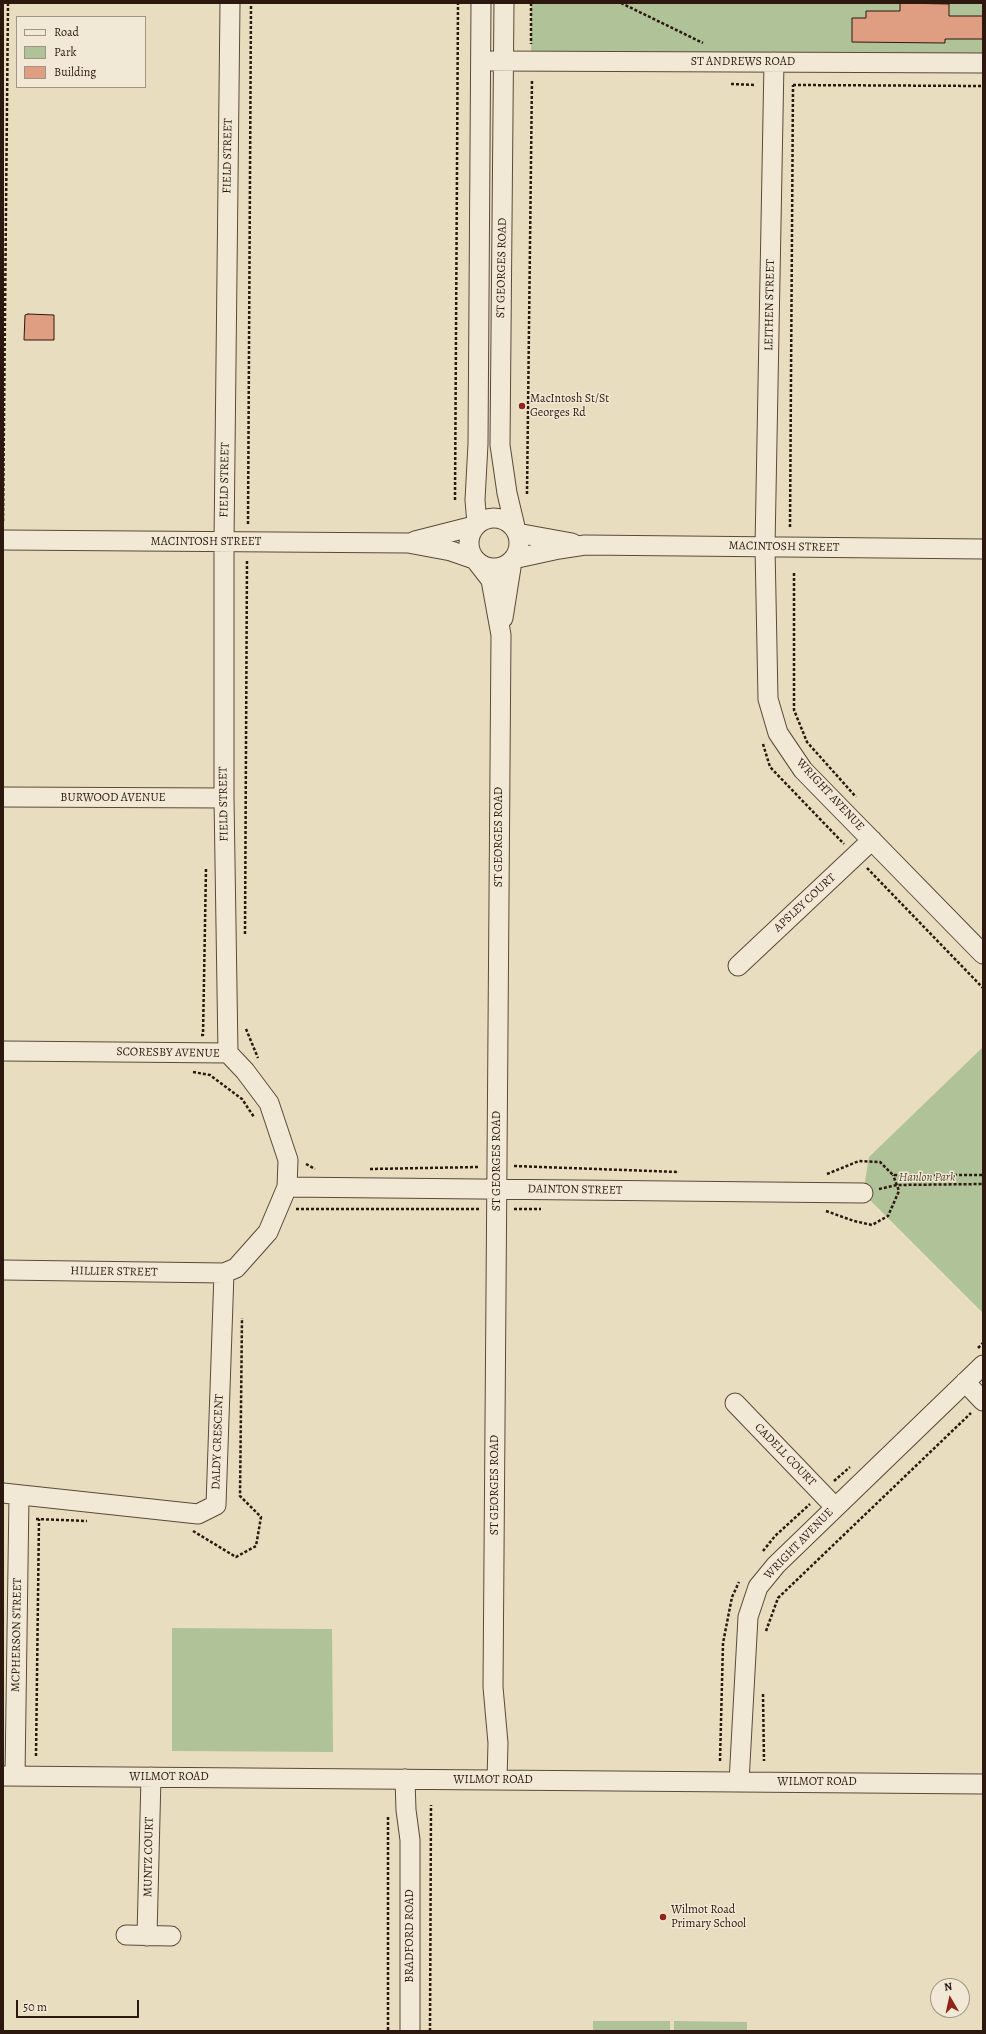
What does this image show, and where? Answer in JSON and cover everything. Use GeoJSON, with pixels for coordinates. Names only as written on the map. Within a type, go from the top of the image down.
{"type":"FeatureCollection","features":[{"type":"Feature","properties":{"kind":"street","name":"FIELD STREET"},"geometry":{"type":"LineString","coordinates":[[228,1053],[224,798],[224,542],[230,3]]}},
{"type":"Feature","properties":{"kind":"street","name":"ST GEORGES ROAD"},"geometry":{"type":"LineString","coordinates":[[475,525],[478,444],[481,3]]}},
{"type":"Feature","properties":{"kind":"street","name":"ST GEORGES ROAD"},"geometry":{"type":"LineString","coordinates":[[504,3],[500,445],[507,493],[517,532]]}},
{"type":"Feature","properties":{"kind":"street","name":"ST ANDREWS ROAD"},"geometry":{"type":"LineString","coordinates":[[480,61],[983,63]]}},
{"type":"Feature","properties":{"kind":"street","name":"LEITHEN STREET"},"geometry":{"type":"LineString","coordinates":[[765,548],[774,62]]}},
{"type":"Feature","properties":{"kind":"street"},"geometry":{"type":"LineString","coordinates":[[478,317],[502,317]]}},
{"type":"Feature","properties":{"kind":"street"},"geometry":{"type":"LineString","coordinates":[[498,518],[506,520],[517,532],[519,547],[512,560],[506,565],[491,568],[476,561],[468,546],[468,539],[475,525],[483,520],[498,518]]}},
{"type":"Feature","properties":{"kind":"street","name":"MACINTOSH STREET"},"geometry":{"type":"LineString","coordinates":[[408,543],[475,525]]}},
{"type":"Feature","properties":{"kind":"street","name":"MACINTOSH STREET"},"geometry":{"type":"LineString","coordinates":[[517,532],[585,545]]}},
{"type":"Feature","properties":{"kind":"street","name":"MACINTOSH STREET"},"geometry":{"type":"LineString","coordinates":[[3,540],[408,543],[451,551],[476,561]]}},
{"type":"Feature","properties":{"kind":"street","name":"MACINTOSH STREET"},"geometry":{"type":"LineString","coordinates":[[512,560],[559,549],[585,545],[983,549]]}},
{"type":"Feature","properties":{"kind":"street","name":"WRIGHT AVENUE"},"geometry":{"type":"LineString","coordinates":[[765,548],[768,699],[778,734],[803,770],[872,840],[980,945]]}},
{"type":"Feature","properties":{"kind":"street","name":"ST GEORGES ROAD"},"geometry":{"type":"LineString","coordinates":[[491,1780],[486,1743],[494,1687],[501,635],[512,560]]}},
{"type":"Feature","properties":{"kind":"street","name":"ST GEORGES ROAD"},"geometry":{"type":"LineString","coordinates":[[476,561],[491,580],[501,635]]}},
{"type":"Feature","properties":{"kind":"street","name":"BURWOOD AVENUE"},"geometry":{"type":"LineString","coordinates":[[3,797],[224,798]]}},
{"type":"Feature","properties":{"kind":"street","name":"APSLEY COURT"},"geometry":{"type":"LineString","coordinates":[[738,966],[872,840]]}},
{"type":"Feature","properties":{"kind":"street","name":"SCORESBY AVENUE"},"geometry":{"type":"LineString","coordinates":[[3,1051],[228,1053],[245,1071],[269,1103],[288,1160],[292,1187]]}},
{"type":"Feature","properties":{"kind":"street"},"geometry":{"type":"LineString","coordinates":[[224,1273],[236,1268],[268,1232],[292,1187]]}},
{"type":"Feature","properties":{"kind":"street","name":"DAINTON STREET"},"geometry":{"type":"LineString","coordinates":[[292,1187],[863,1193]]}},
{"type":"Feature","properties":{"kind":"street","name":"HILLIER STREET"},"geometry":{"type":"LineString","coordinates":[[3,1270],[224,1273]]}},
{"type":"Feature","properties":{"kind":"street","name":"DALDY CRESCENT"},"geometry":{"type":"LineString","coordinates":[[11,1494],[198,1514],[216,1505],[224,1273]]}},
{"type":"Feature","properties":{"kind":"street","name":"WRIGHT AVENUE"},"geometry":{"type":"LineString","coordinates":[[739,1782],[748,1617],[758,1587],[776,1565],[983,1365]]}},
{"type":"Feature","properties":{"kind":"street"},"geometry":{"type":"LineString","coordinates":[[965,1382],[977,1406]]}},
{"type":"Feature","properties":{"kind":"street","name":"CADELL COURT"},"geometry":{"type":"LineString","coordinates":[[735,1403],[835,1507]]}},
{"type":"Feature","properties":{"kind":"street","name":"MCPHERSON STREET"},"geometry":{"type":"LineString","coordinates":[[9,1776],[19,1516],[11,1494]]}},
{"type":"Feature","properties":{"kind":"street","name":"WILMOT ROAD"},"geometry":{"type":"LineString","coordinates":[[9,1776],[983,1784]]}},
{"type":"Feature","properties":{"kind":"street","name":"MUNTZ COURT"},"geometry":{"type":"LineString","coordinates":[[147,1936],[150,1777]]}},
{"type":"Feature","properties":{"kind":"street","name":"BRADFORD ROAD"},"geometry":{"type":"LineString","coordinates":[[410,2031],[410,1840],[416,1811],[411,1779]]}},
{"type":"Feature","properties":{"kind":"street"},"geometry":{"type":"LineString","coordinates":[[126,1935],[171,1936]]}},
{"type":"Feature","properties":{"kind":"path"},"geometry":{"type":"LineString","coordinates":[[3,521],[8,3]]}},
{"type":"Feature","properties":{"kind":"path"},"geometry":{"type":"LineString","coordinates":[[245,940],[251,3]]}},
{"type":"Feature","properties":{"kind":"path"},"geometry":{"type":"LineString","coordinates":[[455,500],[458,3]]}},
{"type":"Feature","properties":{"kind":"path"},"geometry":{"type":"LineString","coordinates":[[526,496],[531,3]]}},
{"type":"Feature","properties":{"kind":"path"},"geometry":{"type":"LineString","coordinates":[[621,3],[710,47]]}},
{"type":"Feature","properties":{"kind":"path"},"geometry":{"type":"LineString","coordinates":[[731,84],[983,86]]}},
{"type":"Feature","properties":{"kind":"path"},"geometry":{"type":"LineString","coordinates":[[790,527],[793,85]]}},
{"type":"Feature","properties":{"kind":"path"},"geometry":{"type":"LineString","coordinates":[[794,573],[794,710],[807,742],[860,801]]}},
{"type":"Feature","properties":{"kind":"path"},"geometry":{"type":"LineString","coordinates":[[196,1035],[203,1035],[206,864]]}},
{"type":"Feature","properties":{"kind":"path"},"geometry":{"type":"LineString","coordinates":[[245,1025],[261,1064]]}},
{"type":"Feature","properties":{"kind":"path"},"geometry":{"type":"LineString","coordinates":[[191,1071],[210,1074],[242,1099],[255,1118]]}},
{"type":"Feature","properties":{"kind":"path"},"geometry":{"type":"LineString","coordinates":[[820,1177],[859,1161],[880,1162],[893,1175],[983,1176]]}},
{"type":"Feature","properties":{"kind":"path"},"geometry":{"type":"LineString","coordinates":[[292,1187],[303,1163],[316,1170]]}},
{"type":"Feature","properties":{"kind":"path"},"geometry":{"type":"LineString","coordinates":[[364,1169],[497,1167],[687,1172]]}},
{"type":"Feature","properties":{"kind":"path"},"geometry":{"type":"LineString","coordinates":[[863,1193],[897,1185],[983,1184]]}},
{"type":"Feature","properties":{"kind":"path"},"geometry":{"type":"LineString","coordinates":[[190,1530],[236,1557],[256,1546],[261,1517],[240,1496],[242,1313]]}},
{"type":"Feature","properties":{"kind":"path"},"geometry":{"type":"LineString","coordinates":[[765,1635],[778,1598],[977,1406]]}},
{"type":"Feature","properties":{"kind":"path"},"geometry":{"type":"LineString","coordinates":[[19,1516],[39,1519],[92,1522]]}},
{"type":"Feature","properties":{"kind":"path"},"geometry":{"type":"LineString","coordinates":[[36,1756],[39,1519]]}},
{"type":"Feature","properties":{"kind":"path"},"geometry":{"type":"LineString","coordinates":[[763,1690],[764,1761]]}},
{"type":"Feature","properties":{"kind":"path"},"geometry":{"type":"LineString","coordinates":[[430,1805],[430,2031]]}},
{"type":"Feature","properties":{"kind":"path"},"geometry":{"type":"LineString","coordinates":[[388,1812],[388,2031]]}},
{"type":"Feature","properties":{"kind":"green space"},"geometry":{"type":"Polygon","coordinates":[[[531,3],[983,3],[983,57],[538,54],[531,51],[531,3]]]}},
{"type":"Feature","properties":{"kind":"green space","name":"Hanlon Park"},"geometry":{"type":"Polygon","coordinates":[[[983,1047],[983,1313],[863,1193],[869,1157],[983,1047]]]}},
{"type":"Feature","properties":{"kind":"green space"},"geometry":{"type":"Polygon","coordinates":[[[172,1628],[332,1629],[333,1752],[172,1751],[172,1628]]]}},
{"type":"Feature","properties":{"kind":"green space"},"geometry":{"type":"Polygon","coordinates":[[[593,2021],[670,2021],[670,2031],[593,2031],[593,2021]]]}},
{"type":"Feature","properties":{"kind":"green space"},"geometry":{"type":"Polygon","coordinates":[[[674,2021],[747,2022],[747,2031],[674,2031],[674,2021]]]}},
{"type":"Feature","properties":{"kind":"building"},"geometry":{"type":"Polygon","coordinates":[[[900,3],[949,4],[949,16],[983,16],[983,39],[945,39],[945,43],[852,42],[852,18],[866,18],[866,11],[900,11],[900,3]]]}},
{"type":"Feature","properties":{"kind":"building"},"geometry":{"type":"Polygon","coordinates":[[[25,315],[54,315],[54,340],[24,340],[25,315]]]}},
{"type":"Feature","properties":{"kind":"place","name":"MacIntosh St/St Georges Rd"},"geometry":{"type":"Point","coordinates":[522,406]}},
{"type":"Feature","properties":{"kind":"place","name":"Wilmot Road Primary School"},"geometry":{"type":"Point","coordinates":[663,1917]}}]}
